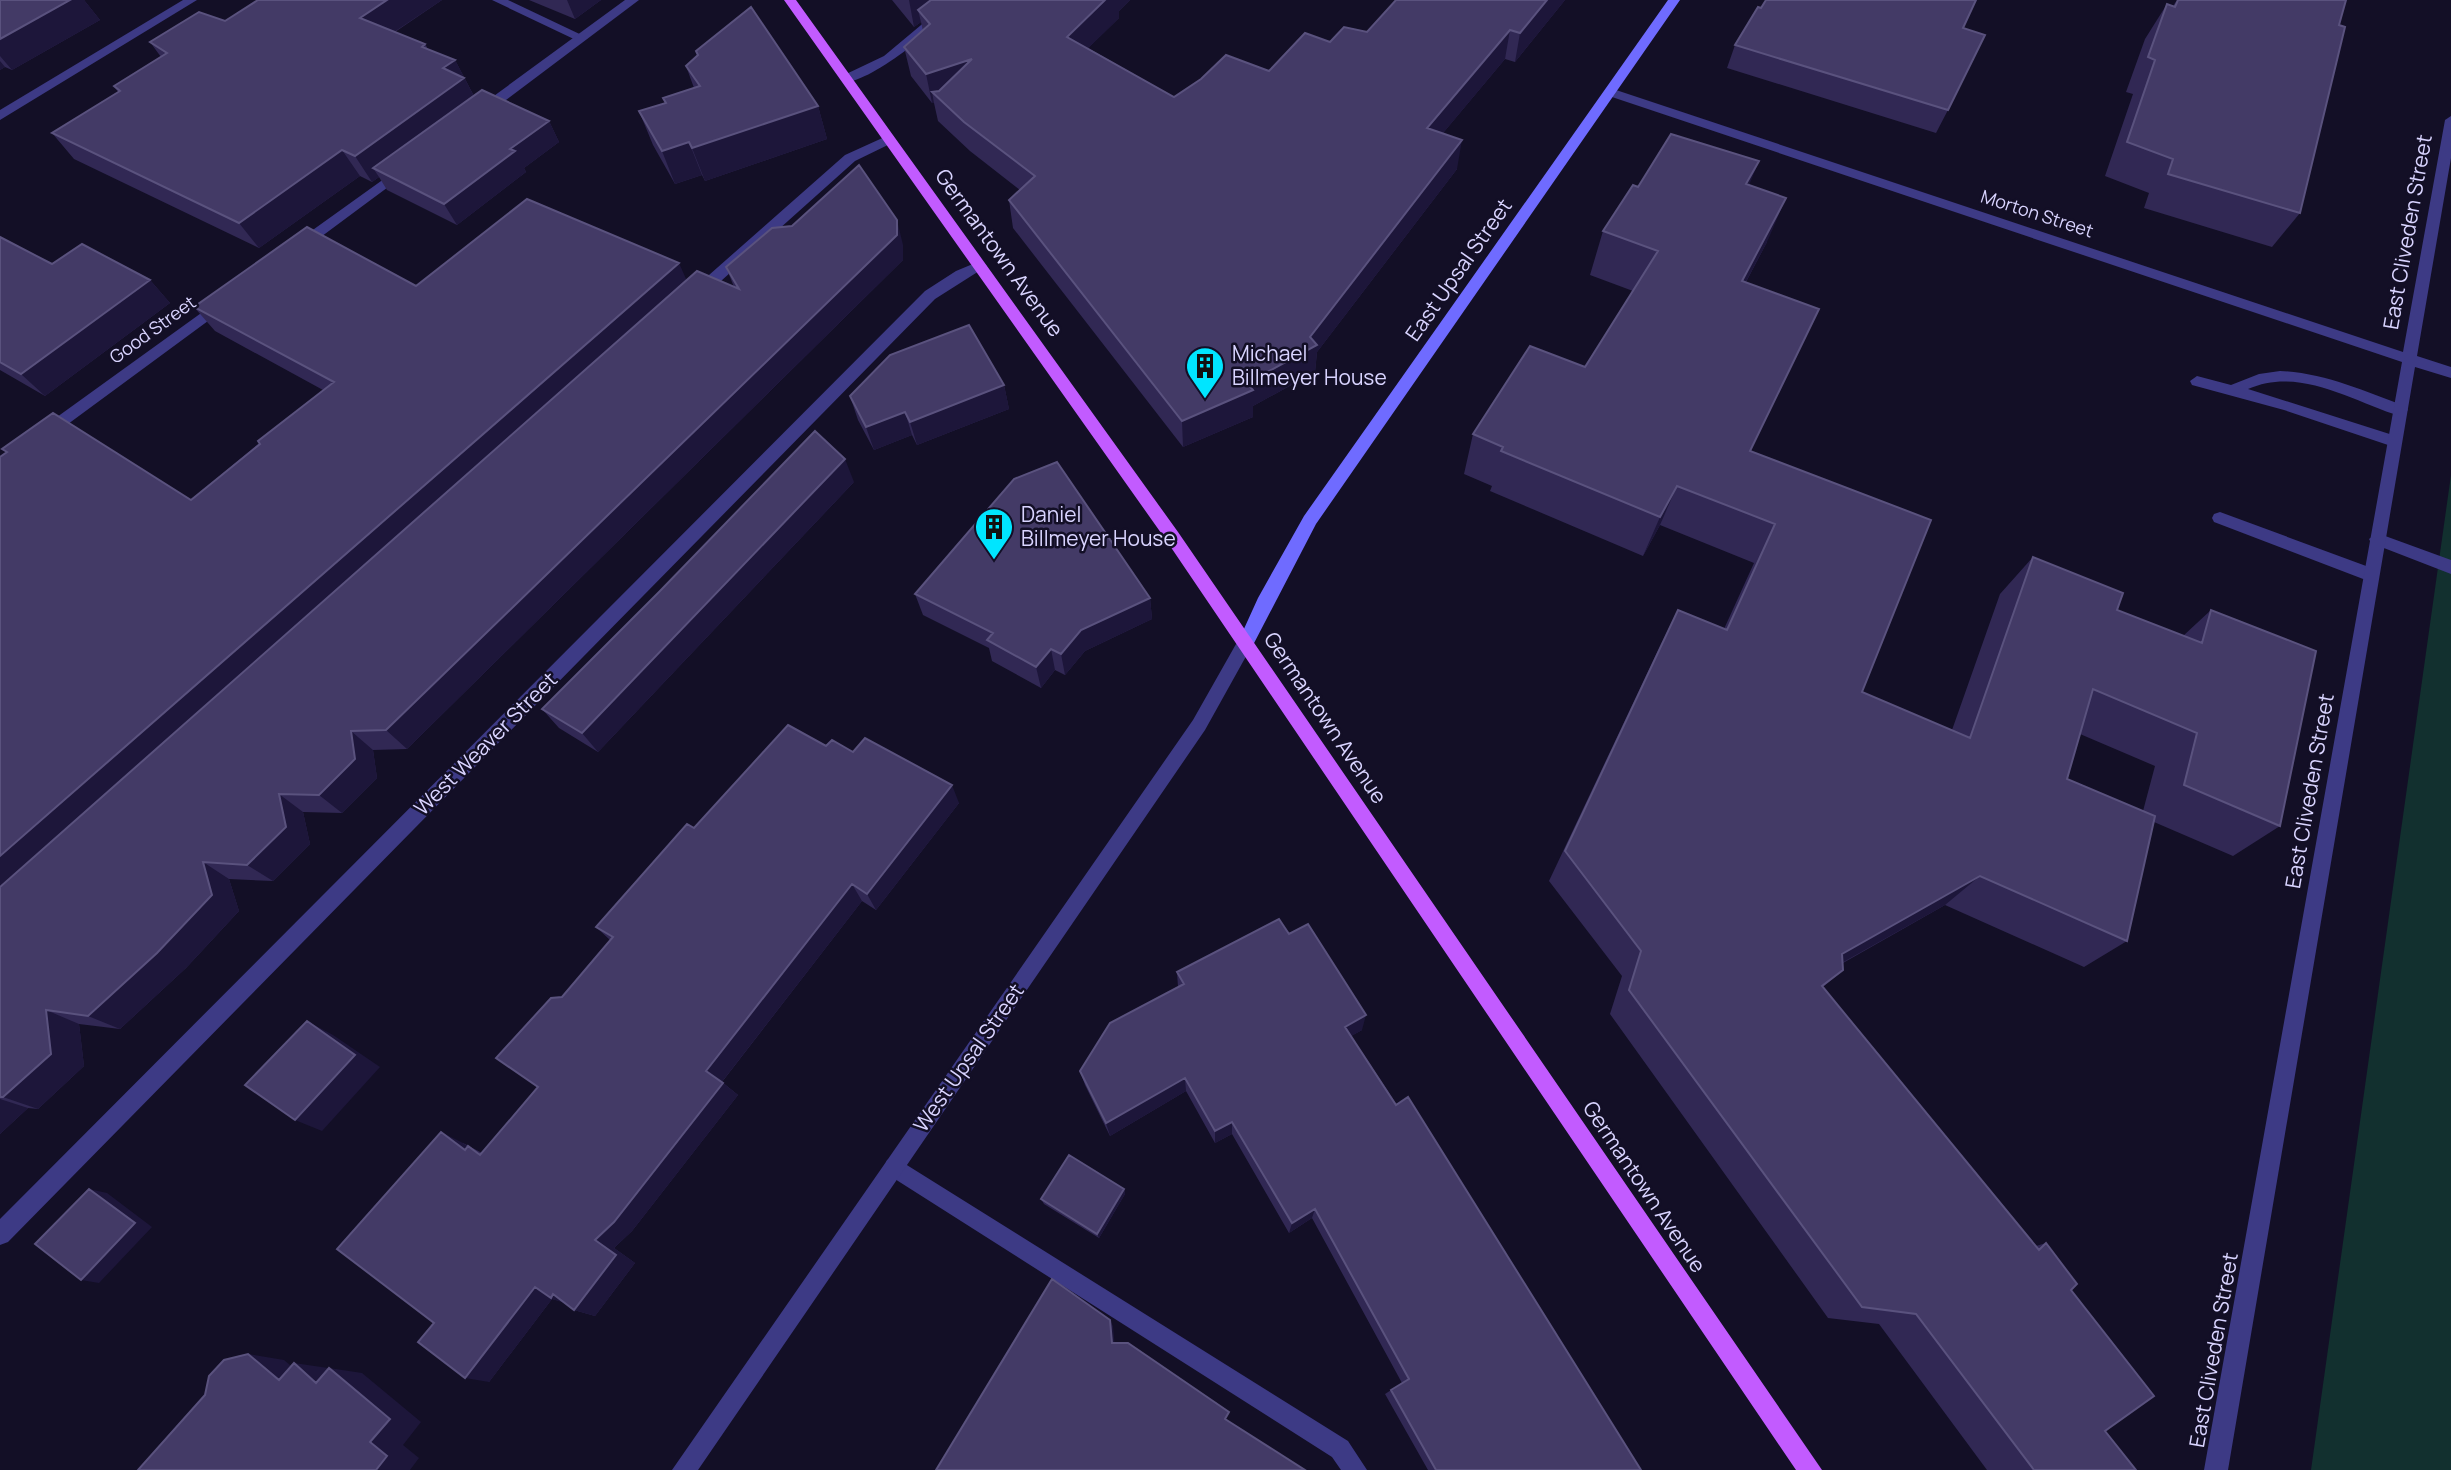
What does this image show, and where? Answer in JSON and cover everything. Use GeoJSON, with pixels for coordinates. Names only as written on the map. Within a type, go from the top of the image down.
{"type":"FeatureCollection","features":[{"type":"Feature","properties":{"kind":"main road","name":"Germantown Avenue"},"geometry":{"type":"LineString","coordinates":[[790,0],[1246,642],[1810,1470]]}},
{"type":"Feature","properties":{"kind":"street"},"geometry":{"type":"LineString","coordinates":[[0,116],[191,0]]}},
{"type":"Feature","properties":{"kind":"street"},"geometry":{"type":"LineString","coordinates":[[498,0],[582,38]]}},
{"type":"Feature","properties":{"kind":"street"},"geometry":{"type":"LineString","coordinates":[[470,120],[633,0]]}},
{"type":"Feature","properties":{"kind":"street"},"geometry":{"type":"LineString","coordinates":[[846,79],[888,59],[958,0]]}},
{"type":"Feature","properties":{"kind":"street","name":"East Upsal Street"},"geometry":{"type":"LineString","coordinates":[[1246,642],[1264,603],[1310,520],[1674,0]]}},
{"type":"Feature","properties":{"kind":"street","name":"Morton Street"},"geometry":{"type":"LineString","coordinates":[[1610,92],[2451,373]]}},
{"type":"Feature","properties":{"kind":"street","name":"East Cliveden Street"},"geometry":{"type":"LineString","coordinates":[[2216,1470],[2451,120]]}},
{"type":"Feature","properties":{"kind":"street"},"geometry":{"type":"LineString","coordinates":[[688,302],[850,158],[889,139]]}},
{"type":"Feature","properties":{"kind":"street"},"geometry":{"type":"LineString","coordinates":[[291,252],[414,162]]}},
{"type":"Feature","properties":{"kind":"street","name":"West Weaver Street"},"geometry":{"type":"LineString","coordinates":[[0,1234],[930,295],[961,274],[980,266]]}},
{"type":"Feature","properties":{"kind":"street","name":"Good Street"},"geometry":{"type":"LineString","coordinates":[[34,442],[235,293]]}},
{"type":"Feature","properties":{"kind":"street"},"geometry":{"type":"LineString","coordinates":[[2233,390],[2263,378],[2289,376],[2319,382],[2400,410]]}},
{"type":"Feature","properties":{"kind":"street"},"geometry":{"type":"LineString","coordinates":[[2197,381],[2394,441]]}},
{"type":"Feature","properties":{"kind":"street"},"geometry":{"type":"LineString","coordinates":[[2220,518],[2371,575]]}},
{"type":"Feature","properties":{"kind":"street"},"geometry":{"type":"LineString","coordinates":[[2378,539],[2451,567]]}},
{"type":"Feature","properties":{"kind":"street","name":"West Upsal Street"},"geometry":{"type":"LineString","coordinates":[[684,1470],[1199,726],[1246,642]]}},
{"type":"Feature","properties":{"kind":"street"},"geometry":{"type":"LineString","coordinates":[[894,1167],[1340,1450],[1355,1470]]}},
{"type":"Feature","properties":{"kind":"green space"},"geometry":{"type":"Polygon","coordinates":[[[2451,475],[2451,1470],[2311,1470],[2451,475]]]}},
{"type":"Feature","properties":{"kind":"building"},"geometry":{"type":"Polygon","coordinates":[[[0,0],[70,0],[0,39],[0,0]]]}},
{"type":"Feature","properties":{"kind":"building"},"geometry":{"type":"Polygon","coordinates":[[[258,0],[387,0],[360,18],[425,44],[422,47],[455,60],[443,68],[464,78],[355,156],[342,150],[239,223],[52,133],[120,91],[114,86],[167,53],[150,42],[199,12],[225,21],[258,0]]]}},
{"type":"Feature","properties":{"kind":"building"},"geometry":{"type":"Polygon","coordinates":[[[931,0],[1105,0],[1067,37],[1174,97],[1201,79],[1226,55],[1269,71],[1305,33],[1330,42],[1344,27],[1367,32],[1396,0],[1547,0],[1520,33],[1510,30],[1427,128],[1462,140],[1310,337],[1317,345],[1247,383],[1253,390],[1182,421],[1009,200],[1035,176],[964,122],[932,92],[939,91],[972,59],[926,74],[904,47],[930,24],[918,10],[931,0]]]}},
{"type":"Feature","properties":{"kind":"building"},"geometry":{"type":"Polygon","coordinates":[[[1766,0],[1976,0],[1963,28],[1985,35],[1948,110],[1735,45],[1758,7],[1761,8],[1766,0]]]}},
{"type":"Feature","properties":{"kind":"building"},"geometry":{"type":"Polygon","coordinates":[[[2178,0],[2346,0],[2339,25],[2345,27],[2300,213],[2168,174],[2173,159],[2127,142],[2155,60],[2148,57],[2167,4],[2175,7],[2178,0]]]}},
{"type":"Feature","properties":{"kind":"building"},"geometry":{"type":"Polygon","coordinates":[[[751,7],[818,106],[692,148],[689,142],[662,151],[639,111],[666,103],[663,98],[700,86],[686,66],[698,55],[696,51],[751,7]]]}},
{"type":"Feature","properties":{"kind":"building"},"geometry":{"type":"Polygon","coordinates":[[[482,90],[549,121],[510,149],[515,151],[444,204],[373,168],[482,90]]]}},
{"type":"Feature","properties":{"kind":"building"},"geometry":{"type":"Polygon","coordinates":[[[1671,134],[1759,161],[1746,184],[1786,198],[1742,281],[1819,309],[1750,451],[1931,520],[1862,692],[1970,738],[2033,557],[2123,593],[2117,610],[2202,643],[2211,610],[2316,651],[2280,826],[2184,785],[2197,733],[2093,689],[2067,779],[2155,816],[2127,941],[1980,876],[1842,954],[1843,970],[1822,986],[2039,1250],[2046,1243],[2077,1284],[2071,1290],[2154,1396],[2105,1431],[2136,1470],[2034,1470],[1916,1314],[1862,1307],[1629,990],[1641,951],[1565,851],[1678,610],[1727,630],[1775,524],[1677,486],[1660,517],[1501,451],[1503,447],[1473,434],[1530,346],[1585,367],[1658,251],[1603,231],[1633,185],[1638,187],[1671,134]]]}},
{"type":"Feature","properties":{"kind":"building"},"geometry":{"type":"Polygon","coordinates":[[[859,165],[897,220],[897,235],[386,730],[351,731],[355,759],[319,795],[279,794],[286,827],[247,865],[203,862],[212,895],[157,953],[88,1016],[46,1010],[51,1054],[0,1097],[0,887],[697,271],[739,289],[726,267],[772,228],[792,226],[859,165]]]}},
{"type":"Feature","properties":{"kind":"building"},"geometry":{"type":"Polygon","coordinates":[[[527,199],[679,263],[0,856],[0,457],[7,452],[2,449],[53,413],[191,500],[260,444],[258,441],[334,382],[194,307],[307,227],[416,286],[527,199]]]}},
{"type":"Feature","properties":{"kind":"building"},"geometry":{"type":"Polygon","coordinates":[[[0,237],[52,264],[82,244],[150,280],[21,374],[0,362],[0,237]]]}},
{"type":"Feature","properties":{"kind":"building"},"geometry":{"type":"Polygon","coordinates":[[[969,325],[1004,385],[910,422],[905,412],[866,427],[850,396],[890,355],[969,325]]]}},
{"type":"Feature","properties":{"kind":"building"},"geometry":{"type":"Polygon","coordinates":[[[815,431],[845,459],[582,733],[542,709],[660,591],[815,431]]]}},
{"type":"Feature","properties":{"kind":"building"},"geometry":{"type":"Polygon","coordinates":[[[1057,462],[1150,598],[1081,630],[1061,654],[1051,649],[1036,667],[987,640],[993,633],[915,594],[1014,479],[1057,462]]]}},
{"type":"Feature","properties":{"kind":"building"},"geometry":{"type":"Polygon","coordinates":[[[788,725],[826,746],[832,740],[853,752],[865,738],[952,785],[867,894],[852,884],[706,1071],[723,1083],[614,1222],[595,1240],[616,1255],[574,1310],[553,1294],[551,1298],[535,1287],[465,1378],[418,1342],[434,1323],[337,1249],[441,1132],[465,1150],[468,1146],[480,1155],[538,1087],[496,1058],[551,998],[562,997],[613,937],[596,927],[687,824],[694,828],[788,725]]]}},
{"type":"Feature","properties":{"kind":"building"},"geometry":{"type":"Polygon","coordinates":[[[1279,919],[1289,934],[1308,924],[1366,1015],[1345,1027],[1396,1105],[1408,1097],[1641,1470],[1436,1470],[1391,1390],[1409,1379],[1315,1209],[1292,1223],[1232,1122],[1215,1131],[1185,1078],[1106,1123],[1080,1071],[1110,1023],[1184,984],[1177,972],[1279,919]]]}},
{"type":"Feature","properties":{"kind":"building"},"geometry":{"type":"Polygon","coordinates":[[[307,1021],[355,1055],[295,1120],[245,1085],[307,1021]]]}},
{"type":"Feature","properties":{"kind":"building"},"geometry":{"type":"Polygon","coordinates":[[[1069,1155],[1124,1189],[1097,1234],[1041,1199],[1069,1155]]]}},
{"type":"Feature","properties":{"kind":"building"},"geometry":{"type":"Polygon","coordinates":[[[89,1189],[135,1223],[81,1280],[35,1244],[89,1189]]]}},
{"type":"Feature","properties":{"kind":"building"},"geometry":{"type":"Polygon","coordinates":[[[1052,1279],[1110,1320],[1112,1343],[1128,1343],[1229,1412],[1225,1419],[1305,1470],[936,1470],[1052,1279]]]}},
{"type":"Feature","properties":{"kind":"building"},"geometry":{"type":"Polygon","coordinates":[[[248,1354],[279,1380],[294,1363],[316,1383],[329,1368],[390,1419],[370,1442],[387,1456],[376,1470],[138,1470],[205,1395],[209,1376],[224,1360],[248,1354]]]}},
{"type":"Feature","properties":{"kind":"place","name":"Michael Billmeyer House"},"geometry":{"type":"Point","coordinates":[1205,400]}},
{"type":"Feature","properties":{"kind":"place","name":"Daniel Billmeyer House"},"geometry":{"type":"Point","coordinates":[994,561]}}]}
